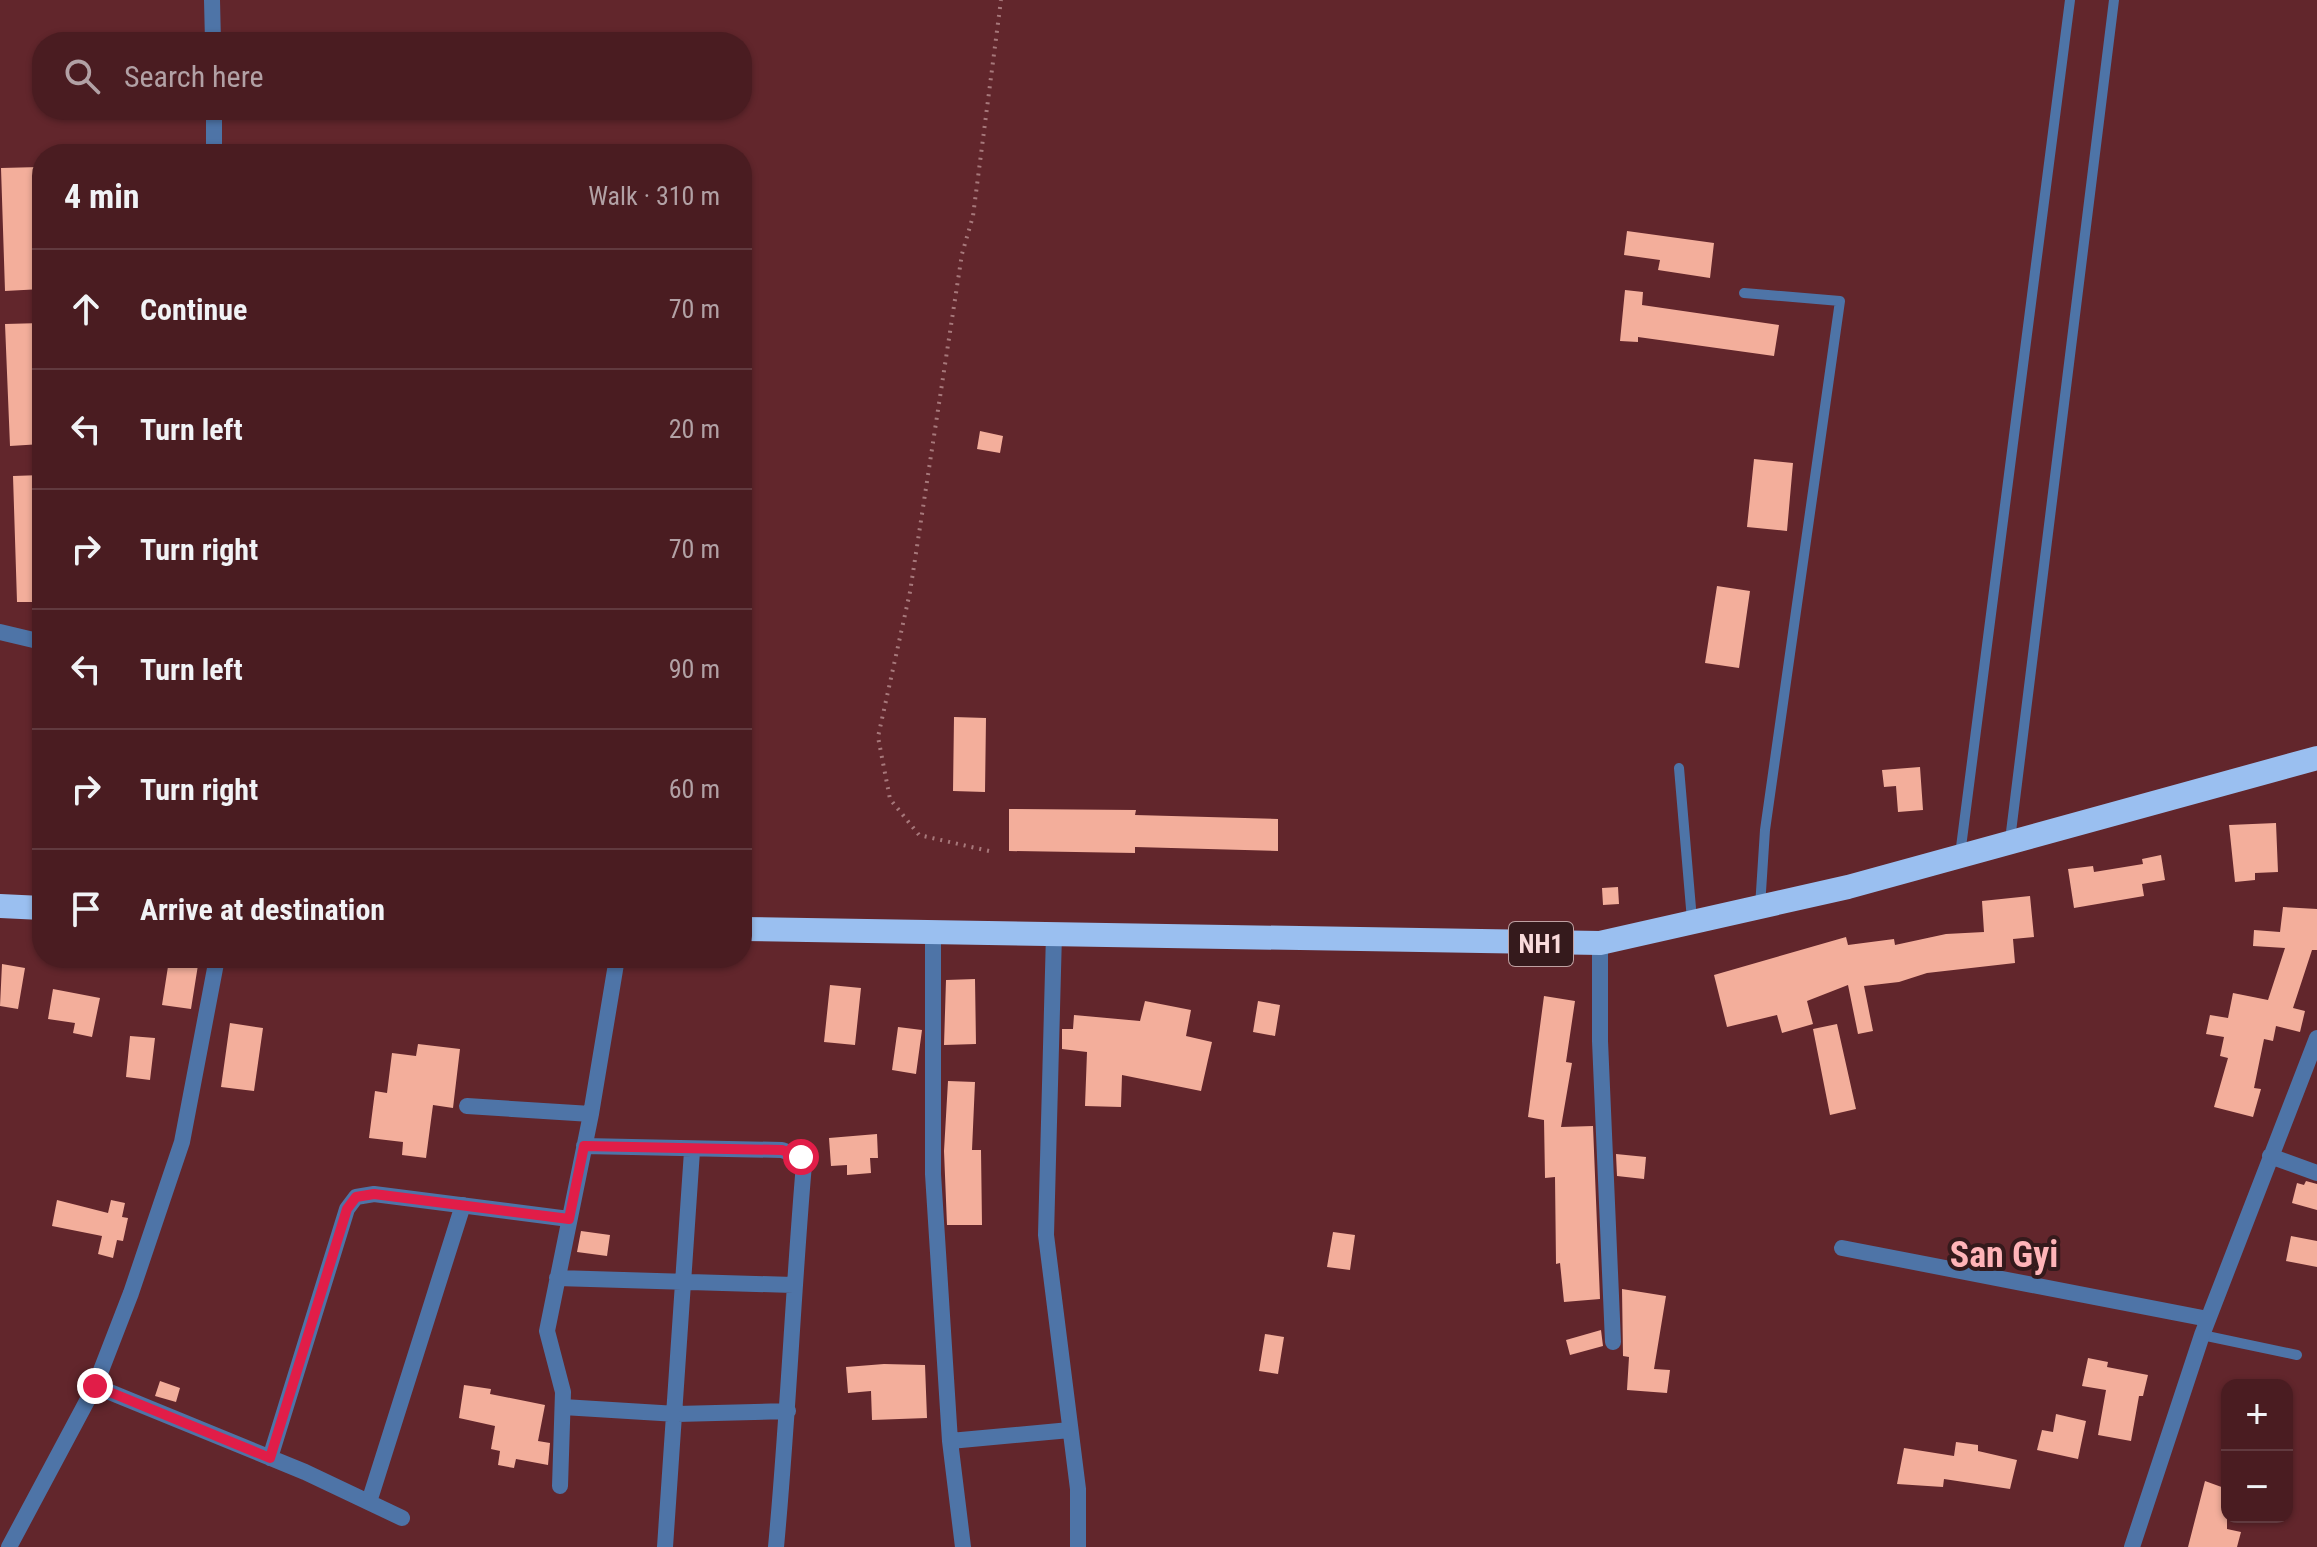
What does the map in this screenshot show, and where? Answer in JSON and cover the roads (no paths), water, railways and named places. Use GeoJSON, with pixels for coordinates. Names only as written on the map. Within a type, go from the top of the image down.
{"type":"FeatureCollection","features":[{"type":"Feature","properties":{"kind":"highway","name":"NH1"},"geometry":{"type":"LineString","coordinates":[[752,929],[1600,943],[1760,909],[2317,758]]}},
{"type":"Feature","properties":{"kind":"highway"},"geometry":{"type":"LineString","coordinates":[[0,906],[32,908]]}},
{"type":"Feature","properties":{"kind":"street"},"geometry":{"type":"LineString","coordinates":[[212,0],[213,32]]}},
{"type":"Feature","properties":{"kind":"street"},"geometry":{"type":"LineString","coordinates":[[214,120],[214,144]]}},
{"type":"Feature","properties":{"kind":"street"},"geometry":{"type":"LineString","coordinates":[[0,632],[32,640]]}},
{"type":"Feature","properties":{"kind":"street"},"geometry":{"type":"LineString","coordinates":[[933,933],[933,1174],[950,1441],[963,1547]]}},
{"type":"Feature","properties":{"kind":"street"},"geometry":{"type":"LineString","coordinates":[[1054,934],[1046,1235],[1078,1489],[1078,1547]]}},
{"type":"Feature","properties":{"kind":"street"},"geometry":{"type":"LineString","coordinates":[[1600,943],[1600,1041],[1613,1342]]}},
{"type":"Feature","properties":{"kind":"street"},"geometry":{"type":"LineString","coordinates":[[9,1547],[95,1386],[182,1142],[215,968]]}},
{"type":"Feature","properties":{"kind":"street"},"geometry":{"type":"LineString","coordinates":[[560,1486],[563,1392],[547,1340],[591,1114],[615,968]]}},
{"type":"Feature","properties":{"kind":"street"},"geometry":{"type":"LineString","coordinates":[[2132,1547],[2205,1327],[2317,1038]]}},
{"type":"Feature","properties":{"kind":"street"},"geometry":{"type":"LineString","coordinates":[[467,1106],[591,1114]]}},
{"type":"Feature","properties":{"kind":"street"},"geometry":{"type":"LineString","coordinates":[[584,1146],[692,1151],[782,1150],[801,1157],[804,1164],[776,1547]]}},
{"type":"Feature","properties":{"kind":"street"},"geometry":{"type":"LineString","coordinates":[[665,1547],[677,1414],[682,1281],[692,1151]]}},
{"type":"Feature","properties":{"kind":"street"},"geometry":{"type":"LineString","coordinates":[[2270,1156],[2317,1173]]}},
{"type":"Feature","properties":{"kind":"street"},"geometry":{"type":"LineString","coordinates":[[270,1458],[352,1201],[364,1193],[569,1219]]}},
{"type":"Feature","properties":{"kind":"street"},"geometry":{"type":"LineString","coordinates":[[369,1502],[463,1205]]}},
{"type":"Feature","properties":{"kind":"street"},"geometry":{"type":"LineString","coordinates":[[1842,1248],[2205,1327]]}},
{"type":"Feature","properties":{"kind":"street"},"geometry":{"type":"LineString","coordinates":[[557,1278],[793,1285]]}},
{"type":"Feature","properties":{"kind":"street"},"geometry":{"type":"LineString","coordinates":[[95,1386],[270,1458],[402,1518]]}},
{"type":"Feature","properties":{"kind":"street"},"geometry":{"type":"LineString","coordinates":[[563,1407],[677,1414],[788,1411]]}},
{"type":"Feature","properties":{"kind":"street"},"geometry":{"type":"LineString","coordinates":[[950,1441],[1070,1430]]}},
{"type":"Feature","properties":{"kind":"lane"},"geometry":{"type":"LineString","coordinates":[[1960,856],[2070,0]]}},
{"type":"Feature","properties":{"kind":"lane"},"geometry":{"type":"LineString","coordinates":[[2010,842],[2114,0]]}},
{"type":"Feature","properties":{"kind":"lane"},"geometry":{"type":"LineString","coordinates":[[1744,293],[1840,301],[1767,815],[1760,909]]}},
{"type":"Feature","properties":{"kind":"lane"},"geometry":{"type":"LineString","coordinates":[[1679,768],[1693,922]]}},
{"type":"Feature","properties":{"kind":"lane"},"geometry":{"type":"LineString","coordinates":[[2205,1327],[2297,1355]]}},
{"type":"Feature","properties":{"kind":"district","name":"San Gyi"},"geometry":{"type":"Point","coordinates":[2004,1254]}}]}
